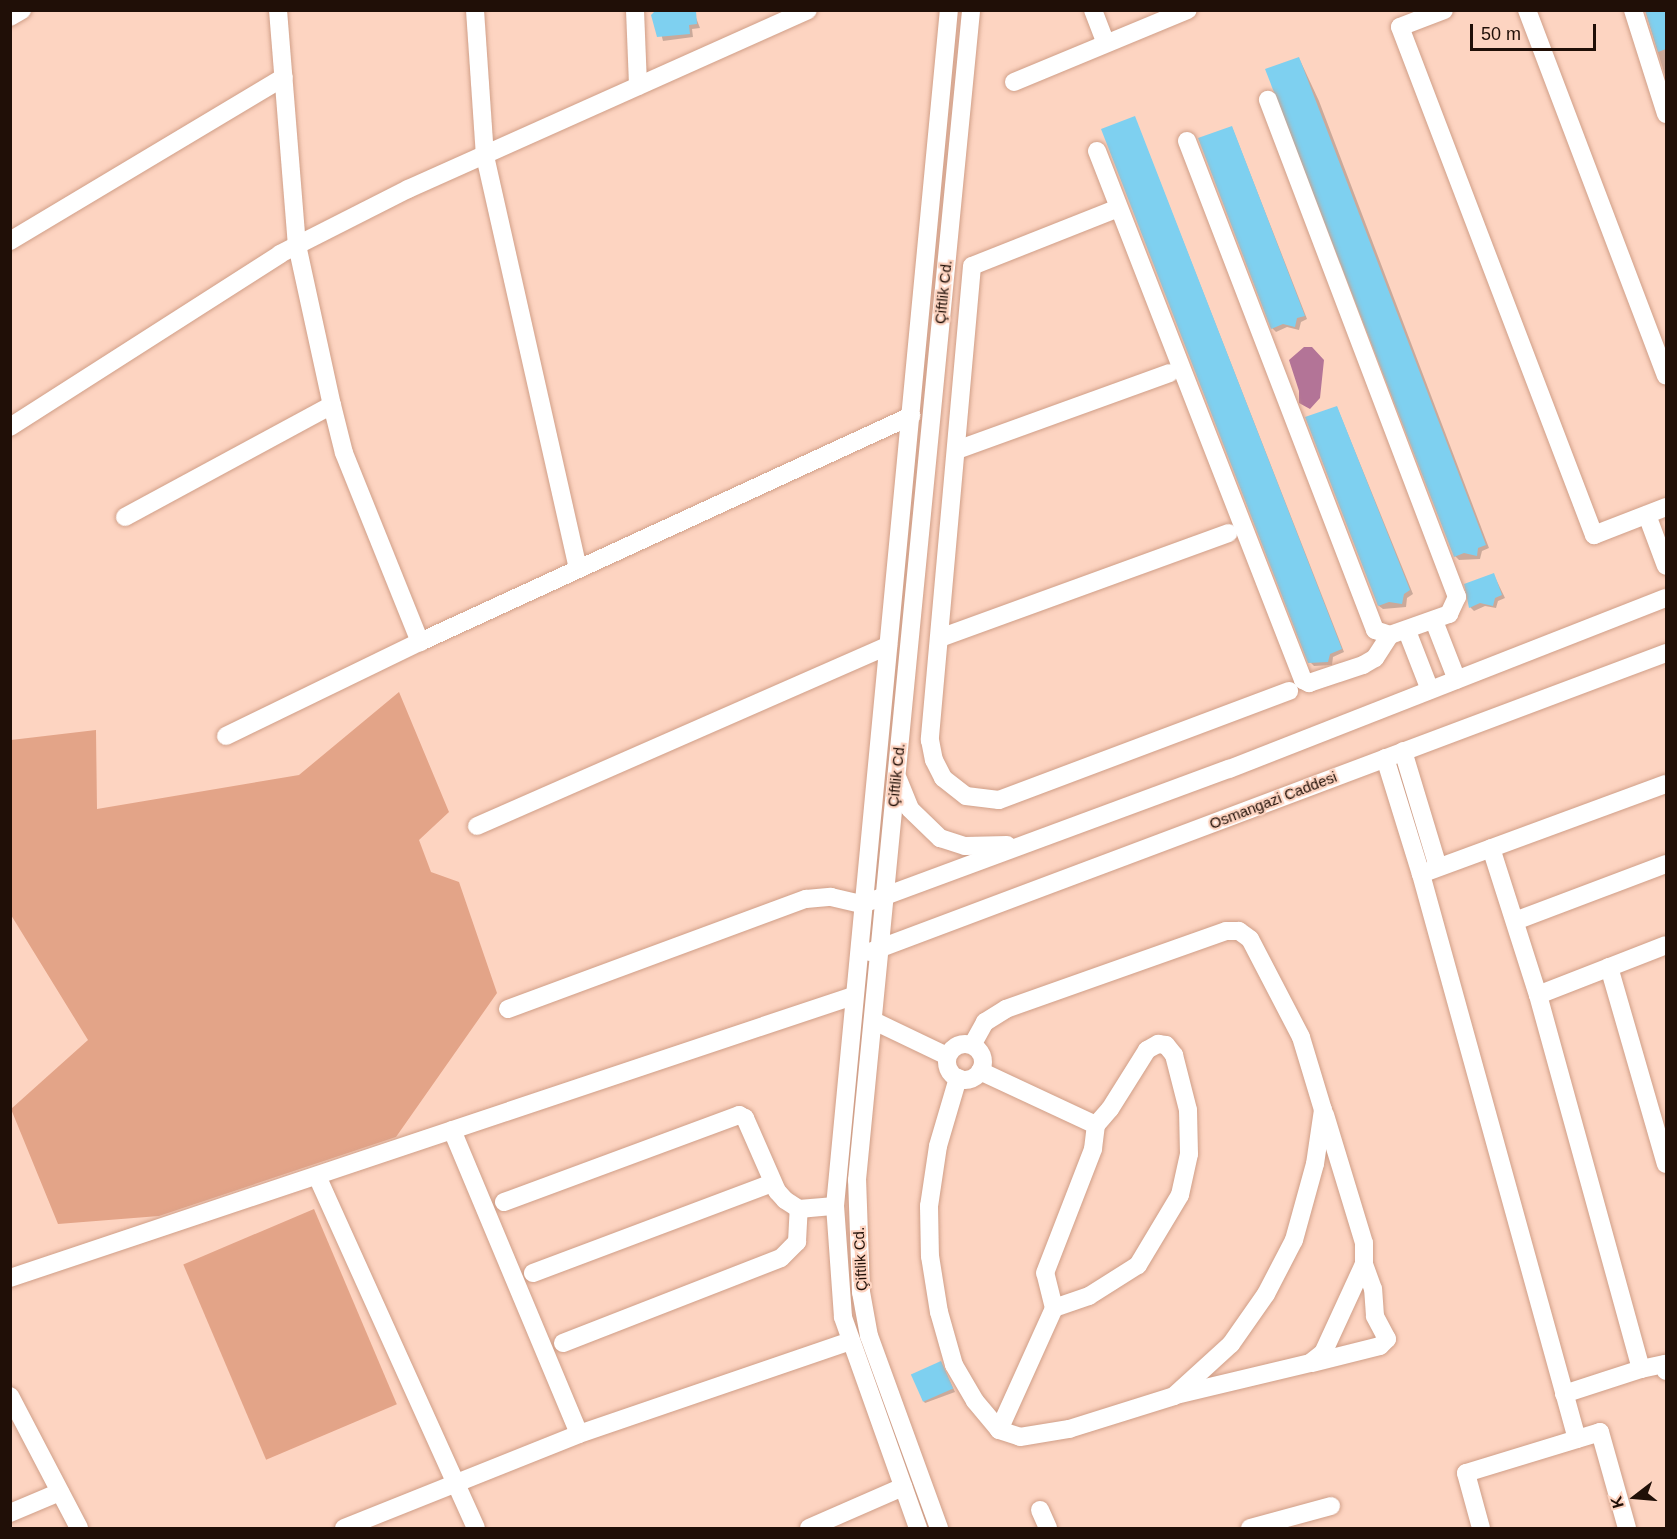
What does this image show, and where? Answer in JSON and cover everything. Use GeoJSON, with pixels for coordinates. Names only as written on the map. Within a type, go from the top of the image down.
{"type":"FeatureCollection","features":[{"type":"Feature","properties":{"kind":"street"},"geometry":{"type":"LineString","coordinates":[[10,17],[22,10]]}},
{"type":"Feature","properties":{"kind":"street"},"geometry":{"type":"LineString","coordinates":[[278,10],[297,245],[332,405],[344,453],[420,642]]}},
{"type":"Feature","properties":{"kind":"street"},"geometry":{"type":"LineString","coordinates":[[475,10],[485,156],[578,569]]}},
{"type":"Feature","properties":{"kind":"street"},"geometry":{"type":"LineString","coordinates":[[635,10],[638,86]]}},
{"type":"Feature","properties":{"kind":"street"},"geometry":{"type":"LineString","coordinates":[[10,428],[297,245],[408,189],[485,156],[789,15],[808,10]]}},
{"type":"Feature","properties":{"kind":"street","name":"Çiftlik Cd."},"geometry":{"type":"LineString","coordinates":[[918,1528],[850,1341],[839,1290],[835,1206],[853,996],[949,10]]}},
{"type":"Feature","properties":{"kind":"street","name":"Çiftlik Cd."},"geometry":{"type":"LineString","coordinates":[[939,1528],[869,1336],[861,1292],[857,1180],[971,10]]}},
{"type":"Feature","properties":{"kind":"street"},"geometry":{"type":"LineString","coordinates":[[1093,10],[1105,42]]}},
{"type":"Feature","properties":{"kind":"street"},"geometry":{"type":"LineString","coordinates":[[1014,82],[1105,42],[1188,10]]}},
{"type":"Feature","properties":{"kind":"street"},"geometry":{"type":"LineString","coordinates":[[1444,10],[1400,27],[1594,535],[1666,507]]}},
{"type":"Feature","properties":{"kind":"street"},"geometry":{"type":"LineString","coordinates":[[1527,10],[1666,375]]}},
{"type":"Feature","properties":{"kind":"street"},"geometry":{"type":"LineString","coordinates":[[1633,10],[1666,114]]}},
{"type":"Feature","properties":{"kind":"street"},"geometry":{"type":"LineString","coordinates":[[10,241],[284,77]]}},
{"type":"Feature","properties":{"kind":"street"},"geometry":{"type":"LineString","coordinates":[[1187,141],[1376,630],[1398,633],[1449,614],[1457,597],[1268,100]]}},
{"type":"Feature","properties":{"kind":"street"},"geometry":{"type":"LineString","coordinates":[[1097,151],[1303,680],[1309,683],[1363,665],[1375,658],[1398,633]]}},
{"type":"Feature","properties":{"kind":"street"},"geometry":{"type":"LineString","coordinates":[[1111,211],[972,266],[931,750],[943,778],[975,800],[999,800],[1289,690]]}},
{"type":"Feature","properties":{"kind":"street"},"geometry":{"type":"LineString","coordinates":[[957,450],[1170,374]]}},
{"type":"Feature","properties":{"kind":"street"},"geometry":{"type":"LineString","coordinates":[[124,518],[332,405]]}},
{"type":"Feature","properties":{"kind":"street"},"geometry":{"type":"LineString","coordinates":[[226,736],[420,642],[911,416]]}},
{"type":"Feature","properties":{"kind":"street"},"geometry":{"type":"LineString","coordinates":[[924,489],[953,490]]}},
{"type":"Feature","properties":{"kind":"street"},"geometry":{"type":"LineString","coordinates":[[1647,515],[1666,566]]}},
{"type":"Feature","properties":{"kind":"street"},"geometry":{"type":"LineString","coordinates":[[940,638],[1229,533]]}},
{"type":"Feature","properties":{"kind":"street"},"geometry":{"type":"LineString","coordinates":[[508,1009],[806,899],[831,897],[862,904],[885,896],[1457,680],[1666,598]]}},
{"type":"Feature","properties":{"kind":"street"},"geometry":{"type":"LineString","coordinates":[[1434,621],[1457,680]]}},
{"type":"Feature","properties":{"kind":"street"},"geometry":{"type":"LineString","coordinates":[[1398,633],[1430,690]]}},
{"type":"Feature","properties":{"kind":"street"},"geometry":{"type":"LineString","coordinates":[[477,826],[888,646]]}},
{"type":"Feature","properties":{"kind":"street","name":"Osmangazi Caddesi"},"geometry":{"type":"LineString","coordinates":[[857,957],[1666,653]]}},
{"type":"Feature","properties":{"kind":"street"},"geometry":{"type":"LineString","coordinates":[[1403,751],[1438,867]]}},
{"type":"Feature","properties":{"kind":"street"},"geometry":{"type":"LineString","coordinates":[[1385,758],[1421,874],[1577,1439]]}},
{"type":"Feature","properties":{"kind":"street"},"geometry":{"type":"LineString","coordinates":[[896,775],[910,809],[940,838],[989,847],[1030,842]]}},
{"type":"Feature","properties":{"kind":"street"},"geometry":{"type":"LineString","coordinates":[[1421,874],[1666,784]]}},
{"type":"Feature","properties":{"kind":"street"},"geometry":{"type":"LineString","coordinates":[[1491,848],[1538,994],[1641,1369]]}},
{"type":"Feature","properties":{"kind":"street"},"geometry":{"type":"LineString","coordinates":[[1515,921],[1666,864]]}},
{"type":"Feature","properties":{"kind":"street"},"geometry":{"type":"LineString","coordinates":[[958,1078],[938,1146],[929,1206],[930,1256],[939,1312],[954,1365],[975,1401],[999,1430],[1020,1437],[1069,1429],[1174,1396],[1380,1346],[1387,1339],[1375,1316],[1373,1289],[1364,1264],[1364,1243],[1301,1038],[1250,939],[1239,931],[1226,931],[1006,1009],[985,1022],[972,1045]]}},
{"type":"Feature","properties":{"kind":"street"},"geometry":{"type":"LineString","coordinates":[[1538,994],[1666,945]]}},
{"type":"Feature","properties":{"kind":"street"},"geometry":{"type":"LineString","coordinates":[[1609,967],[1666,1164]]}},
{"type":"Feature","properties":{"kind":"street"},"geometry":{"type":"LineString","coordinates":[[10,1278],[853,996]]}},
{"type":"Feature","properties":{"kind":"street"},"geometry":{"type":"LineString","coordinates":[[873,1021],[947,1056]]}},
{"type":"Feature","properties":{"kind":"street"},"geometry":{"type":"LineString","coordinates":[[999,1430],[1053,1308],[1045,1273],[1094,1149],[1096,1125],[1110,1109],[1147,1050],[1158,1044],[1166,1045],[1174,1055],[1188,1110],[1189,1154],[1180,1195],[1138,1265],[1089,1296],[1053,1308]]}},
{"type":"Feature","properties":{"kind":"street"},"geometry":{"type":"LineString","coordinates":[[972,1045],[981,1054],[980,1071],[971,1079],[958,1078],[948,1068],[947,1056],[955,1047],[972,1045]]}},
{"type":"Feature","properties":{"kind":"street"},"geometry":{"type":"LineString","coordinates":[[980,1071],[1096,1125]]}},
{"type":"Feature","properties":{"kind":"street"},"geometry":{"type":"LineString","coordinates":[[1174,1396],[1231,1344],[1266,1294],[1294,1240],[1315,1164],[1323,1110]]}},
{"type":"Feature","properties":{"kind":"street"},"geometry":{"type":"LineString","coordinates":[[504,1202],[740,1115],[745,1118],[780,1196],[800,1209],[835,1206]]}},
{"type":"Feature","properties":{"kind":"street"},"geometry":{"type":"LineString","coordinates":[[452,1130],[579,1434]]}},
{"type":"Feature","properties":{"kind":"street"},"geometry":{"type":"LineString","coordinates":[[317,1176],[476,1528]]}},
{"type":"Feature","properties":{"kind":"street"},"geometry":{"type":"LineString","coordinates":[[533,1273],[773,1183]]}},
{"type":"Feature","properties":{"kind":"street"},"geometry":{"type":"LineString","coordinates":[[563,1343],[781,1258],[797,1242],[800,1209]]}},
{"type":"Feature","properties":{"kind":"street"},"geometry":{"type":"LineString","coordinates":[[1310,1363],[1323,1353],[1364,1264]]}},
{"type":"Feature","properties":{"kind":"street"},"geometry":{"type":"LineString","coordinates":[[344,1528],[579,1434],[850,1341]]}},
{"type":"Feature","properties":{"kind":"street"},"geometry":{"type":"LineString","coordinates":[[1564,1394],[1641,1369],[1666,1364]]}},
{"type":"Feature","properties":{"kind":"street"},"geometry":{"type":"LineString","coordinates":[[10,1396],[79,1528]]}},
{"type":"Feature","properties":{"kind":"street"},"geometry":{"type":"LineString","coordinates":[[1481,1528],[1466,1473],[1600,1432],[1627,1528]]}},
{"type":"Feature","properties":{"kind":"street"},"geometry":{"type":"LineString","coordinates":[[809,1528],[903,1487]]}},
{"type":"Feature","properties":{"kind":"street"},"geometry":{"type":"LineString","coordinates":[[10,1514],[60,1492]]}},
{"type":"Feature","properties":{"kind":"street"},"geometry":{"type":"LineString","coordinates":[[1250,1528],[1331,1506]]}},
{"type":"Feature","properties":{"kind":"street"},"geometry":{"type":"LineString","coordinates":[[1040,1510],[1048,1528]]}},
{"type":"Feature","properties":{"kind":"shaded area"},"geometry":{"type":"Polygon","coordinates":[[[1304,347],[1312,347],[1324,360],[1320,398],[1310,409],[1299,403],[1299,391],[1289,360],[1304,347]]]}},
{"type":"Feature","properties":{"kind":"shaded area"},"geometry":{"type":"Polygon","coordinates":[[[399,692],[449,812],[419,840],[431,872],[459,882],[497,993],[396,1137],[159,1216],[58,1224],[11,1109],[88,1040],[11,915],[11,740],[96,730],[97,809],[299,775],[399,692]]]}},
{"type":"Feature","properties":{"kind":"shaded area"},"geometry":{"type":"Polygon","coordinates":[[[314,1209],[397,1404],[266,1460],[183,1264],[314,1209]]]}},
{"type":"Feature","properties":{"kind":"building"},"geometry":{"type":"Polygon","coordinates":[[[656,10],[696,11],[697,24],[689,25],[690,34],[657,37],[651,15],[656,10]]]}},
{"type":"Feature","properties":{"kind":"building"},"geometry":{"type":"Polygon","coordinates":[[[1645,10],[1666,10],[1666,49],[1658,52],[1645,10]]]}},
{"type":"Feature","properties":{"kind":"building"},"geometry":{"type":"Polygon","coordinates":[[[1299,57],[1486,545],[1478,548],[1477,556],[1464,553],[1454,557],[1265,69],[1299,57]]]}},
{"type":"Feature","properties":{"kind":"building"},"geometry":{"type":"Polygon","coordinates":[[[1135,116],[1342,649],[1330,654],[1328,662],[1308,663],[1101,129],[1135,116]]]}},
{"type":"Feature","properties":{"kind":"building"},"geometry":{"type":"Polygon","coordinates":[[[1232,126],[1305,316],[1297,318],[1295,327],[1283,324],[1271,329],[1198,138],[1232,126]]]}},
{"type":"Feature","properties":{"kind":"building"},"geometry":{"type":"Polygon","coordinates":[[[1337,406],[1410,590],[1404,594],[1402,604],[1389,602],[1378,606],[1305,417],[1337,406]]]}},
{"type":"Feature","properties":{"kind":"building"},"geometry":{"type":"Polygon","coordinates":[[[1494,573],[1502,595],[1495,598],[1493,606],[1480,603],[1469,608],[1464,584],[1494,573]]]}},
{"type":"Feature","properties":{"kind":"building"},"geometry":{"type":"Polygon","coordinates":[[[941,1361],[953,1388],[923,1402],[911,1374],[941,1361]]]}}]}
